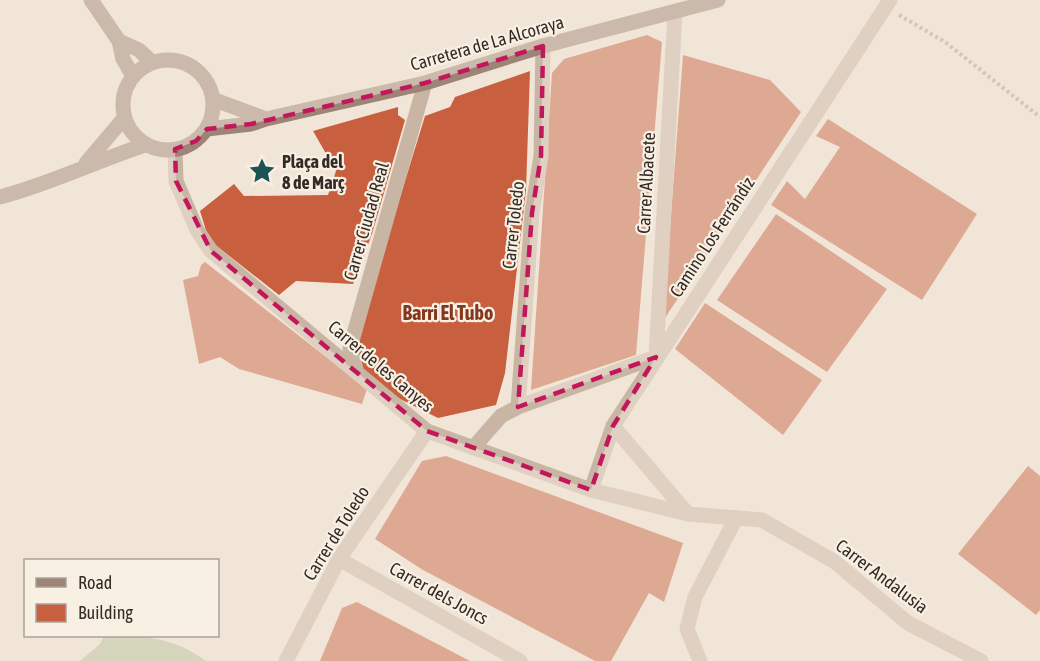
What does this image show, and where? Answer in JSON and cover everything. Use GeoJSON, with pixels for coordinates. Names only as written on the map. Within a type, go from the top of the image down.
{"type":"FeatureCollection","features":[{"type":"Feature","properties":{"kind":"street"},"geometry":{"type":"LineString","coordinates":[[91,0],[119,41],[123,59],[134,76]]}},
{"type":"Feature","properties":{"kind":"street","name":"Carretera de La Alcoraya"},"geometry":{"type":"LineString","coordinates":[[207,129],[251,124],[425,83],[543,46],[718,0]]}},
{"type":"Feature","properties":{"kind":"street","name":"Camino Los Ferrándiz"},"geometry":{"type":"LineString","coordinates":[[591,490],[613,426],[888,4]]}},
{"type":"Feature","properties":{"kind":"street","name":"Carrer Albacete"},"geometry":{"type":"LineString","coordinates":[[656,357],[675,12]]}},
{"type":"Feature","properties":{"kind":"street"},"geometry":{"type":"LineString","coordinates":[[119,41],[138,50],[153,63]]}},
{"type":"Feature","properties":{"kind":"street","name":"Carrer Toledo"},"geometry":{"type":"LineString","coordinates":[[518,407],[532,213],[541,156],[543,46]]}},
{"type":"Feature","properties":{"kind":"street"},"geometry":{"type":"LineString","coordinates":[[171,60],[189,65],[204,77],[215,100],[207,129],[196,141],[175,149],[159,150],[145,145],[136,138],[124,118],[125,92],[134,76],[153,63],[171,60]]}},
{"type":"Feature","properties":{"kind":"street","name":"Carrer Ciudad Real"},"geometry":{"type":"LineString","coordinates":[[356,369],[350,348],[425,83]]}},
{"type":"Feature","properties":{"kind":"street"},"geometry":{"type":"LineString","coordinates":[[215,100],[266,119]]}},
{"type":"Feature","properties":{"kind":"street"},"geometry":{"type":"LineString","coordinates":[[84,165],[124,118]]}},
{"type":"Feature","properties":{"kind":"street"},"geometry":{"type":"LineString","coordinates":[[0,197],[44,185],[84,165],[145,145]]}},
{"type":"Feature","properties":{"kind":"street","name":"Carrer de les Canyes"},"geometry":{"type":"LineString","coordinates":[[175,149],[176,181],[197,230],[211,251],[356,369],[427,431],[591,490],[688,514]]}},
{"type":"Feature","properties":{"kind":"street"},"geometry":{"type":"LineString","coordinates":[[473,448],[501,416],[518,407],[656,357]]}},
{"type":"Feature","properties":{"kind":"street"},"geometry":{"type":"LineString","coordinates":[[613,426],[688,514]]}},
{"type":"Feature","properties":{"kind":"street","name":"Carrer de Toledo"},"geometry":{"type":"LineString","coordinates":[[286,661],[339,559],[427,431]]}},
{"type":"Feature","properties":{"kind":"street","name":"Carrer Andalusia"},"geometry":{"type":"LineString","coordinates":[[688,514],[762,520],[835,562],[908,623],[981,661]]}},
{"type":"Feature","properties":{"kind":"street"},"geometry":{"type":"LineString","coordinates":[[700,661],[687,628],[695,597],[736,518]]}},
{"type":"Feature","properties":{"kind":"street","name":"Carrer dels Joncs"},"geometry":{"type":"LineString","coordinates":[[339,559],[520,661]]}},
{"type":"Feature","properties":{"kind":"path"},"geometry":{"type":"LineString","coordinates":[[888,4],[945,42],[1040,117]]}},
{"type":"Feature","properties":{"kind":"highlighted area"},"geometry":{"type":"Polygon","coordinates":[[[543,46],[541,156],[532,213],[518,407],[656,357],[613,426],[591,490],[427,431],[211,251],[176,181],[175,149],[196,141],[207,129],[251,124],[425,83],[543,46]]]}},
{"type":"Feature","properties":{"kind":"green space"},"geometry":{"type":"Polygon","coordinates":[[[104,637],[145,637],[170,642],[206,661],[80,661],[100,644],[104,637]]]}},
{"type":"Feature","properties":{"kind":"building"},"geometry":{"type":"Polygon","coordinates":[[[647,35],[662,42],[636,355],[531,390],[552,73],[564,59],[647,35]]]}},
{"type":"Feature","properties":{"kind":"building"},"geometry":{"type":"Polygon","coordinates":[[[683,55],[770,80],[801,112],[663,321],[683,55]]]}},
{"type":"Feature","properties":{"kind":"building"},"geometry":{"type":"Polygon","coordinates":[[[530,71],[526,190],[505,373],[496,405],[438,418],[394,396],[360,367],[354,347],[425,116],[450,107],[455,97],[530,71]]]}},
{"type":"Feature","properties":{"kind":"building"},"geometry":{"type":"Polygon","coordinates":[[[398,107],[398,115],[405,120],[372,234],[353,284],[296,281],[279,295],[209,240],[200,211],[234,184],[244,196],[328,195],[336,171],[313,131],[398,107]]]}},
{"type":"Feature","properties":{"kind":"building"},"geometry":{"type":"Polygon","coordinates":[[[828,119],[977,214],[922,300],[771,205],[787,181],[805,199],[840,147],[816,136],[828,119]]]}},
{"type":"Feature","properties":{"kind":"building"},"geometry":{"type":"Polygon","coordinates":[[[776,214],[887,289],[827,372],[717,300],[776,214]]]}},
{"type":"Feature","properties":{"kind":"building"},"geometry":{"type":"Polygon","coordinates":[[[205,262],[367,389],[362,404],[239,369],[220,357],[199,364],[183,280],[198,276],[201,265],[205,262]]]}},
{"type":"Feature","properties":{"kind":"building"},"geometry":{"type":"Polygon","coordinates":[[[705,303],[822,380],[783,435],[675,349],[705,303]]]}},
{"type":"Feature","properties":{"kind":"building"},"geometry":{"type":"Polygon","coordinates":[[[446,456],[683,543],[664,602],[649,593],[611,661],[595,661],[423,570],[375,539],[422,461],[446,456]]]}},
{"type":"Feature","properties":{"kind":"building"},"geometry":{"type":"Polygon","coordinates":[[[1028,466],[1040,476],[1040,610],[1036,615],[958,554],[1028,466]]]}},
{"type":"Feature","properties":{"kind":"building"},"geometry":{"type":"Polygon","coordinates":[[[357,602],[470,661],[320,661],[342,608],[357,602]]]}},
{"type":"Feature","properties":{"kind":"place","name":"Plaça del 8 de Març"},"geometry":{"type":"Point","coordinates":[262,171]}},
{"type":"Feature","properties":{"kind":"district","name":"Barri El Tubo"},"geometry":{"type":"Point","coordinates":[448,312]}}]}
